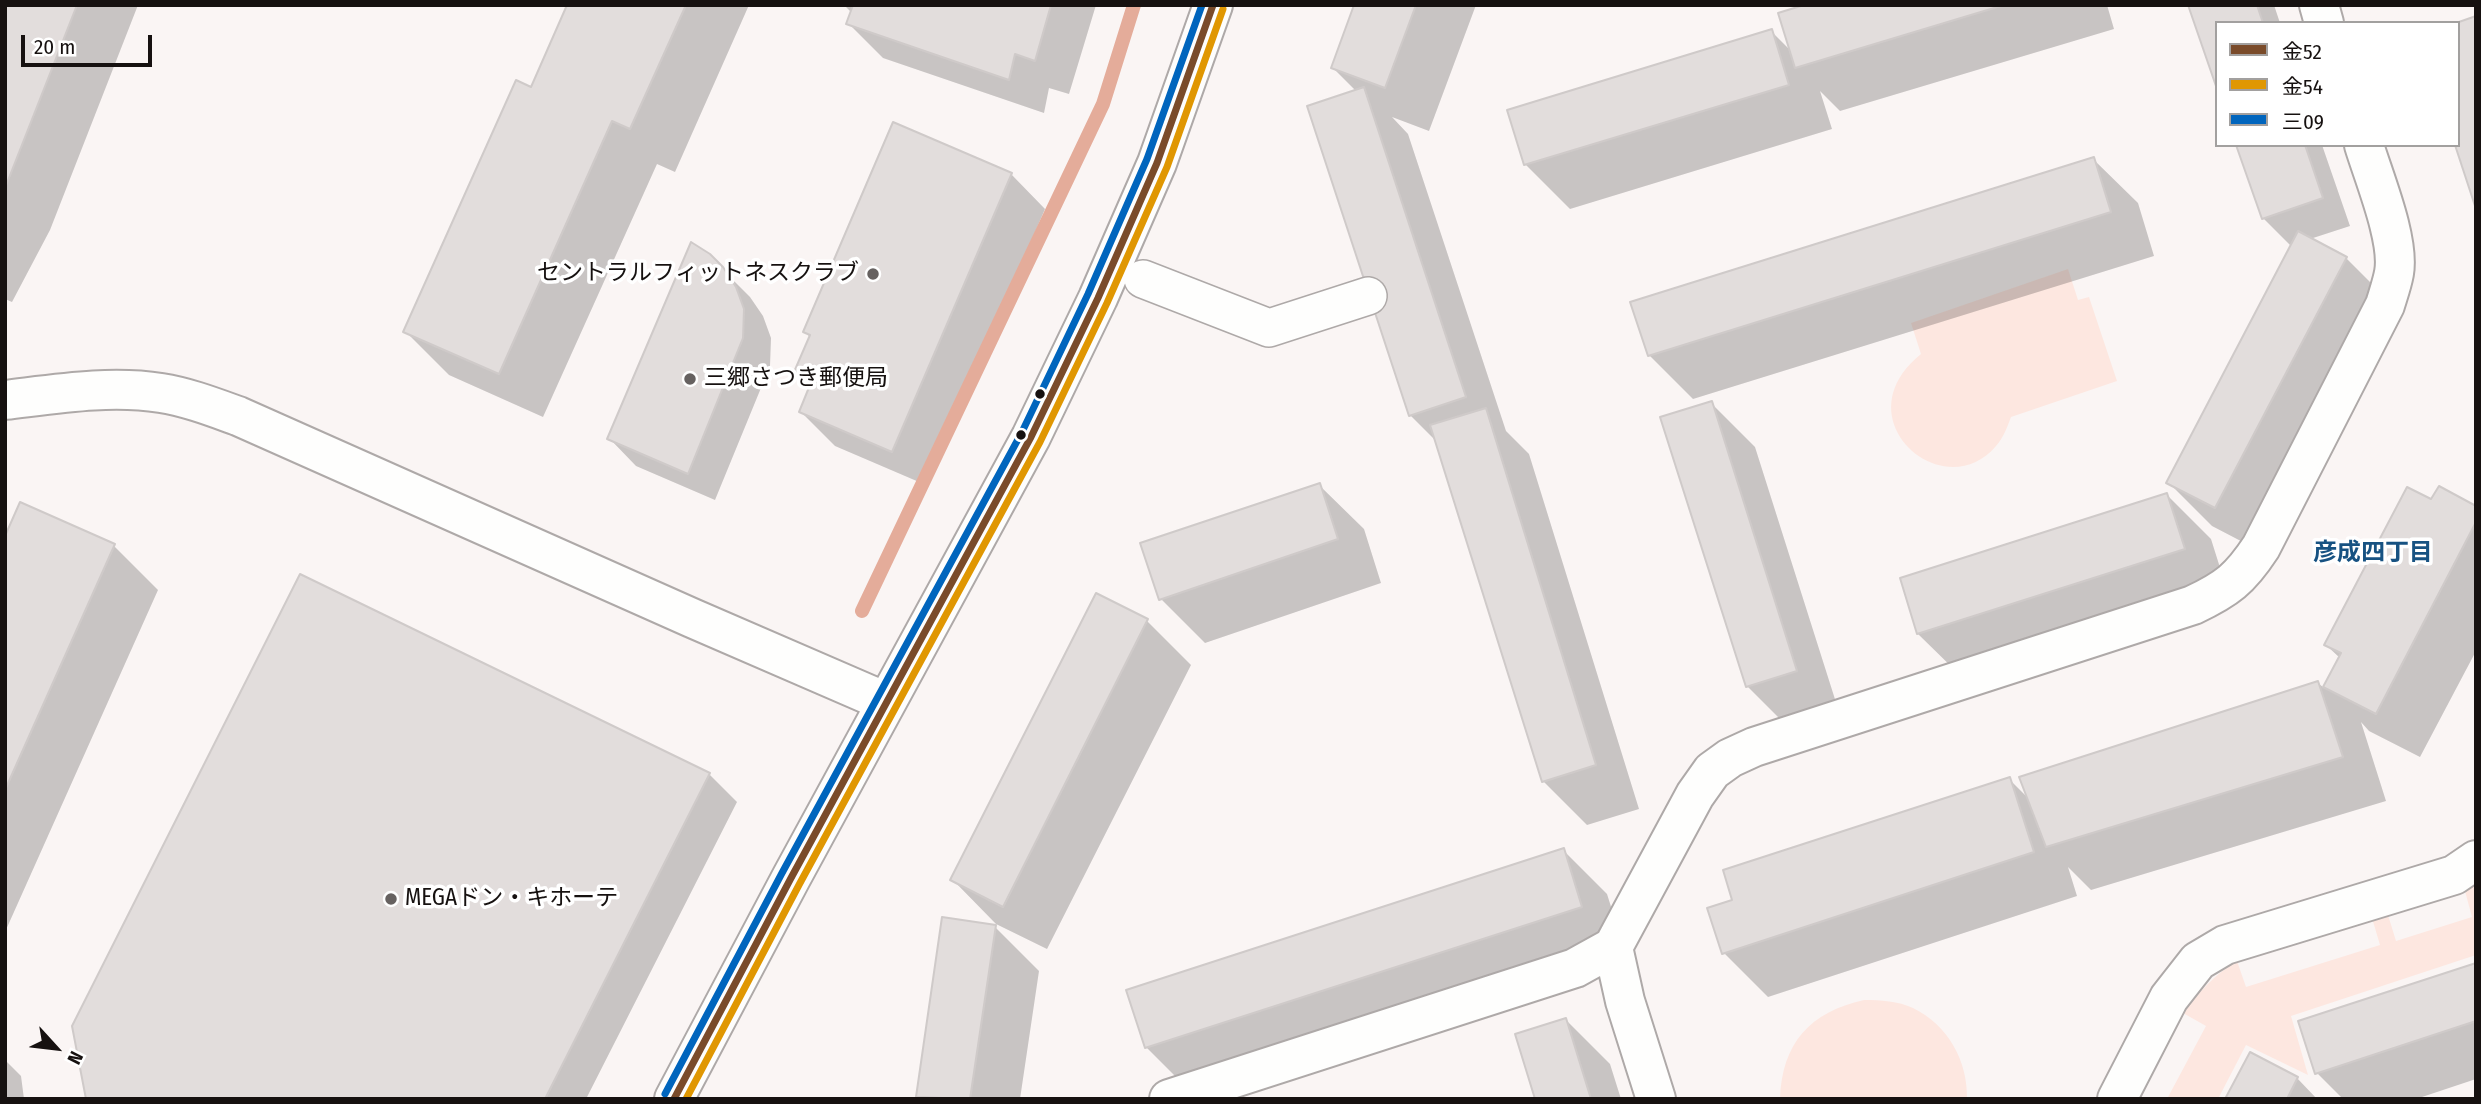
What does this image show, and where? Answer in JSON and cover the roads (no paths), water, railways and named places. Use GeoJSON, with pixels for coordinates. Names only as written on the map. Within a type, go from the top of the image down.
{"type":"FeatureCollection","features":[{"type":"Feature","properties":{"kind":"street"},"geometry":{"type":"LineString","coordinates":[[674,1099],[1031,437],[1098,298],[1157,163],[1213,5]]}},
{"type":"Feature","properties":{"kind":"street"},"geometry":{"type":"LineString","coordinates":[[1169,1099],[1575,968],[1613,947],[1695,795],[1712,771],[1730,758],[1754,747],[2193,605],[2223,591],[2246,570],[2261,547],[2385,305],[2395,271],[2392,241],[2365,147]]}},
{"type":"Feature","properties":{"kind":"street"},"geometry":{"type":"LineString","coordinates":[[1143,279],[1269,328],[1368,296]]}},
{"type":"Feature","properties":{"kind":"street"},"geometry":{"type":"LineString","coordinates":[[5,400],[80,391],[123,390],[161,393],[200,402],[238,416],[886,702]]}},
{"type":"Feature","properties":{"kind":"street"},"geometry":{"type":"LineString","coordinates":[[2117,1099],[2169,998],[2198,961],[2225,945],[2454,875],[2476,860]]}},
{"type":"Feature","properties":{"kind":"street"},"geometry":{"type":"LineString","coordinates":[[1613,947],[1625,1001],[1656,1099]]}},
{"type":"Feature","properties":{"kind":"waterway"},"geometry":{"type":"LineString","coordinates":[[862,611],[1103,104],[1134,5]]}},
{"type":"Feature","properties":{"kind":"place","name":"セントラルフィットネスクラブ"},"geometry":{"type":"Point","coordinates":[873,274]}},
{"type":"Feature","properties":{"kind":"place","name":"三郷さつき郵便局"},"geometry":{"type":"Point","coordinates":[690,379]}},
{"type":"Feature","properties":{"kind":"place","name":"MEGAドン・キホーテ"},"geometry":{"type":"Point","coordinates":[391,899]}},
{"type":"Feature","properties":{"kind":"district","name":"彦成四丁目"},"geometry":{"type":"Point","coordinates":[2373,553]}}]}
